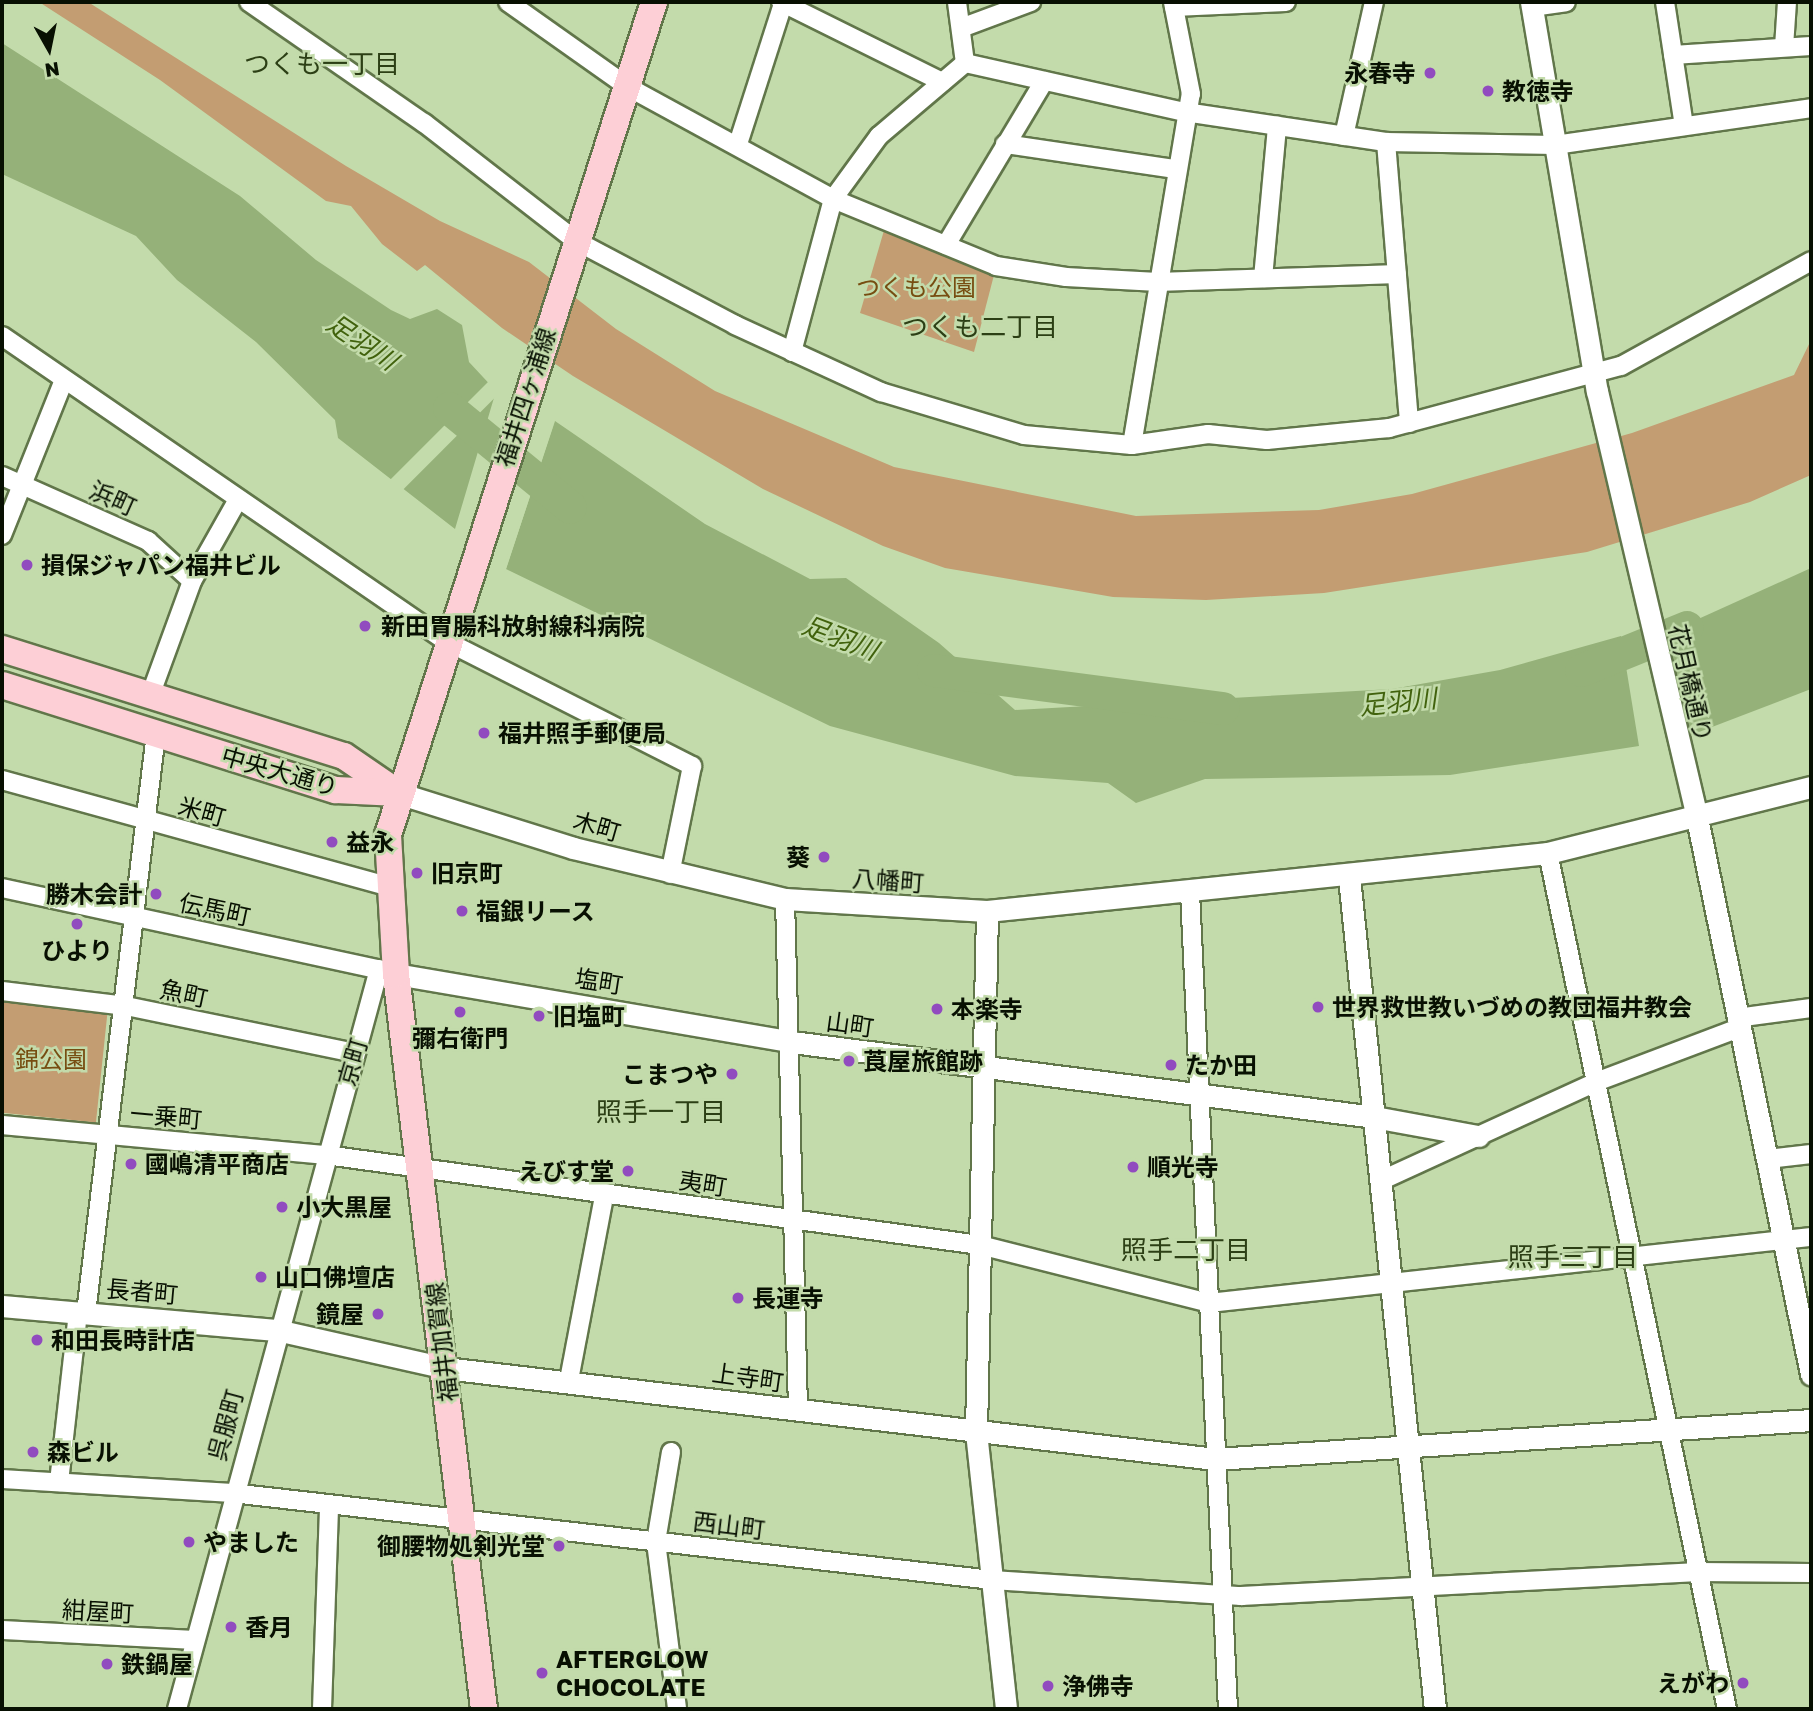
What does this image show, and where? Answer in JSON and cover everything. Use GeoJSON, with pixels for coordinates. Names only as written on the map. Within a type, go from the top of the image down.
{"type":"FeatureCollection","features":[{"type":"Feature","properties":{"kind":"main road","name":"福井四ヶ浦線"},"geometry":{"type":"LineString","coordinates":[[398,793],[654,2]]}},
{"type":"Feature","properties":{"kind":"main road","name":"中央大通り"},"geometry":{"type":"LineString","coordinates":[[2,649],[344,756],[398,793]]}},
{"type":"Feature","properties":{"kind":"main road","name":"中央大通り"},"geometry":{"type":"LineString","coordinates":[[2,685],[335,790],[398,793]]}},
{"type":"Feature","properties":{"kind":"main road","name":"京町"},"geometry":{"type":"LineString","coordinates":[[388,972],[388,835],[398,793]]}},
{"type":"Feature","properties":{"kind":"main road","name":"福井加賀線"},"geometry":{"type":"LineString","coordinates":[[388,972],[419,1167],[446,1368],[484,1709]]}},
{"type":"Feature","properties":{"kind":"street"},"geometry":{"type":"LineString","coordinates":[[508,2],[628,87],[738,144],[833,199],[996,265],[1066,277],[1157,282],[1397,274]]}},
{"type":"Feature","properties":{"kind":"street"},"geometry":{"type":"LineString","coordinates":[[957,2],[965,63]]}},
{"type":"Feature","properties":{"kind":"street"},"geometry":{"type":"LineString","coordinates":[[961,28],[1031,2]]}},
{"type":"Feature","properties":{"kind":"street"},"geometry":{"type":"LineString","coordinates":[[1132,445],[1175,169],[1185,112],[1191,94],[1173,5],[1286,2]]}},
{"type":"Feature","properties":{"kind":"street"},"geometry":{"type":"LineString","coordinates":[[1344,136],[1374,2]]}},
{"type":"Feature","properties":{"kind":"street"},"geometry":{"type":"LineString","coordinates":[[1531,5],[1566,2]]}},
{"type":"Feature","properties":{"kind":"street"},"geometry":{"type":"LineString","coordinates":[[1665,2],[1684,126]]}},
{"type":"Feature","properties":{"kind":"street"},"geometry":{"type":"LineString","coordinates":[[1784,47],[1787,2]]}},
{"type":"Feature","properties":{"kind":"street"},"geometry":{"type":"LineString","coordinates":[[263,4],[424,123],[574,248],[792,352],[881,391],[1024,435],[1132,445],[1208,434],[1266,440],[1409,422],[1595,384],[1811,261]]}},
{"type":"Feature","properties":{"kind":"street"},"geometry":{"type":"LineString","coordinates":[[738,144],[781,4],[942,82]]}},
{"type":"Feature","properties":{"kind":"street","name":"花月橋通り"},"geometry":{"type":"LineString","coordinates":[[1531,5],[1595,384],[1695,809],[1811,1374]]}},
{"type":"Feature","properties":{"kind":"street"},"geometry":{"type":"LineString","coordinates":[[1674,55],[1811,46]]}},
{"type":"Feature","properties":{"kind":"street"},"geometry":{"type":"LineString","coordinates":[[792,352],[833,199],[879,136],[965,63]]}},
{"type":"Feature","properties":{"kind":"street"},"geometry":{"type":"LineString","coordinates":[[965,63],[1185,112],[1386,142],[1555,145],[1811,108]]}},
{"type":"Feature","properties":{"kind":"street"},"geometry":{"type":"LineString","coordinates":[[946,245],[1044,81]]}},
{"type":"Feature","properties":{"kind":"street"},"geometry":{"type":"LineString","coordinates":[[1263,278],[1278,126]]}},
{"type":"Feature","properties":{"kind":"street"},"geometry":{"type":"LineString","coordinates":[[1386,142],[1409,422]]}},
{"type":"Feature","properties":{"kind":"street"},"geometry":{"type":"LineString","coordinates":[[1005,144],[1175,169]]}},
{"type":"Feature","properties":{"kind":"street"},"geometry":{"type":"LineString","coordinates":[[2,336],[237,501],[448,635],[692,766],[670,874]]}},
{"type":"Feature","properties":{"kind":"street"},"geometry":{"type":"LineString","coordinates":[[2,535],[19,483],[64,380]]}},
{"type":"Feature","properties":{"kind":"street","name":"浜町"},"geometry":{"type":"LineString","coordinates":[[2,477],[148,541],[192,581]]}},
{"type":"Feature","properties":{"kind":"street"},"geometry":{"type":"LineString","coordinates":[[150,696],[192,581],[237,501]]}},
{"type":"Feature","properties":{"kind":"street"},"geometry":{"type":"LineString","coordinates":[[59,1482],[126,1006],[156,734]]}},
{"type":"Feature","properties":{"kind":"street","name":"米町"},"geometry":{"type":"LineString","coordinates":[[2,780],[390,887]]}},
{"type":"Feature","properties":{"kind":"street","name":"八幡町"},"geometry":{"type":"LineString","coordinates":[[785,900],[987,911],[1349,877],[1548,853],[1695,809],[1811,787]]}},
{"type":"Feature","properties":{"kind":"street","name":"木町"},"geometry":{"type":"LineString","coordinates":[[398,793],[670,874],[785,900]]}},
{"type":"Feature","properties":{"kind":"street"},"geometry":{"type":"LineString","coordinates":[[1548,853],[1630,1260],[1727,1709]]}},
{"type":"Feature","properties":{"kind":"street"},"geometry":{"type":"LineString","coordinates":[[1349,877],[1435,1709]]}},
{"type":"Feature","properties":{"kind":"street","name":"伝馬町"},"geometry":{"type":"LineString","coordinates":[[2,888],[388,972]]}},
{"type":"Feature","properties":{"kind":"street"},"geometry":{"type":"LineString","coordinates":[[1190,892],[1228,1709]]}},
{"type":"Feature","properties":{"kind":"street"},"geometry":{"type":"LineString","coordinates":[[785,900],[792,1042],[798,1410]]}},
{"type":"Feature","properties":{"kind":"street"},"geometry":{"type":"LineString","coordinates":[[987,911],[975,1432],[1006,1709]]}},
{"type":"Feature","properties":{"kind":"street","name":"塩町"},"geometry":{"type":"LineString","coordinates":[[388,972],[792,1042]]}},
{"type":"Feature","properties":{"kind":"street","name":"京町"},"geometry":{"type":"LineString","coordinates":[[326,1155],[354,1053],[388,972]]}},
{"type":"Feature","properties":{"kind":"street","name":"魚町"},"geometry":{"type":"LineString","coordinates":[[2,991],[126,1006],[354,1053]]}},
{"type":"Feature","properties":{"kind":"street"},"geometry":{"type":"LineString","coordinates":[[1381,1181],[1596,1082],[1738,1023],[1811,1008]]}},
{"type":"Feature","properties":{"kind":"street","name":"山町"},"geometry":{"type":"LineString","coordinates":[[792,1042],[984,1069],[1374,1117],[1478,1136]]}},
{"type":"Feature","properties":{"kind":"street","name":"一乗町"},"geometry":{"type":"LineString","coordinates":[[2,1125],[326,1155],[419,1167]]}},
{"type":"Feature","properties":{"kind":"street"},"geometry":{"type":"LineString","coordinates":[[1768,1159],[1811,1154]]}},
{"type":"Feature","properties":{"kind":"street","name":"呉服町"},"geometry":{"type":"LineString","coordinates":[[177,1709],[191,1640],[326,1155]]}},
{"type":"Feature","properties":{"kind":"street","name":"夷町"},"geometry":{"type":"LineString","coordinates":[[419,1167],[980,1245],[1209,1303],[1391,1287],[1811,1237]]}},
{"type":"Feature","properties":{"kind":"street"},"geometry":{"type":"LineString","coordinates":[[569,1380],[605,1192]]}},
{"type":"Feature","properties":{"kind":"street","name":"長者町"},"geometry":{"type":"LineString","coordinates":[[2,1306],[277,1330]]}},
{"type":"Feature","properties":{"kind":"street","name":"上寺町"},"geometry":{"type":"LineString","coordinates":[[277,1330],[446,1368],[569,1380],[975,1432],[1215,1458],[1811,1420]]}},
{"type":"Feature","properties":{"kind":"street"},"geometry":{"type":"LineString","coordinates":[[671,1452],[656,1542],[677,1709]]}},
{"type":"Feature","properties":{"kind":"street","name":"西山町"},"geometry":{"type":"LineString","coordinates":[[2,1479],[232,1493],[992,1580],[1222,1594],[1423,1588],[1698,1572],[1811,1573]]}},
{"type":"Feature","properties":{"kind":"street"},"geometry":{"type":"LineString","coordinates":[[322,1709],[329,1504]]}},
{"type":"Feature","properties":{"kind":"street","name":"紺屋町"},"geometry":{"type":"LineString","coordinates":[[2,1630],[191,1640]]}},
{"type":"Feature","properties":{"kind":"green space"},"geometry":{"type":"Polygon","coordinates":[[[39,2],[88,2],[346,166],[440,221],[529,262],[616,329],[715,391],[894,467],[1136,516],[1319,510],[1412,494],[1632,433],[1794,375],[1811,340],[1811,475],[1750,502],[1587,552],[1324,593],[1206,600],[1113,597],[945,568],[883,546],[763,489],[573,376],[502,328],[425,265],[417,271],[382,244],[351,206],[326,201],[160,80],[39,2]]]}},
{"type":"Feature","properties":{"kind":"green space","name":"つくも公園"},"geometry":{"type":"Polygon","coordinates":[[[885,227],[994,275],[974,352],[860,313],[885,227]]]}},
{"type":"Feature","properties":{"kind":"green space","name":"錦公園"},"geometry":{"type":"Polygon","coordinates":[[[2,1002],[107,1013],[96,1122],[2,1113],[2,1002]]]}},
{"type":"Feature","properties":{"kind":"water"},"geometry":{"type":"Polygon","coordinates":[[[2,43],[240,196],[316,260],[391,310],[410,319],[437,309],[462,325],[469,362],[496,391],[455,529],[338,438],[335,420],[256,342],[177,280],[136,236],[2,174],[2,43]]]}},
{"type":"Feature","properties":{"kind":"water"},"geometry":{"type":"Polygon","coordinates":[[[555,421],[705,524],[810,579],[846,578],[939,643],[1015,710],[1392,689],[1500,670],[1621,636],[1639,746],[1450,775],[1205,779],[1136,803],[1108,783],[1015,776],[830,726],[506,569],[555,421]]]}},
{"type":"Feature","properties":{"kind":"water"},"geometry":{"type":"Polygon","coordinates":[[[1811,568],[1811,689],[1678,740],[1654,639],[1811,568]]]}},
{"type":"Feature","properties":{"kind":"pier"},"geometry":{"type":"Polygon","coordinates":[[[489,381],[500,392],[394,498],[383,487],[489,381]]]}},
{"type":"Feature","properties":{"kind":"pier"},"geometry":{"type":"Polygon","coordinates":[[[556,417],[506,569],[505,573],[503,568],[556,417]]]}},
{"type":"Feature","properties":{"kind":"waterway","name":"足羽川"},"geometry":{"type":"LineString","coordinates":[[449,408],[570,507]]}},
{"type":"Feature","properties":{"kind":"waterway","name":"足羽川"},"geometry":{"type":"LineString","coordinates":[[1581,670],[1687,627]]}},
{"type":"Feature","properties":{"kind":"waterway","name":"足羽川"},"geometry":{"type":"LineString","coordinates":[[933,670],[1223,708]]}},
{"type":"Feature","properties":{"kind":"place","name":"永春寺"},"geometry":{"type":"Point","coordinates":[1430,73]}},
{"type":"Feature","properties":{"kind":"place","name":"教徳寺"},"geometry":{"type":"Point","coordinates":[1488,91]}},
{"type":"Feature","properties":{"kind":"place","name":"損保ジャパン福井ビル"},"geometry":{"type":"Point","coordinates":[27,565]}},
{"type":"Feature","properties":{"kind":"place","name":"新田胃腸科放射線科病院"},"geometry":{"type":"Point","coordinates":[365,626]}},
{"type":"Feature","properties":{"kind":"place","name":"福井照手郵便局"},"geometry":{"type":"Point","coordinates":[484,733]}},
{"type":"Feature","properties":{"kind":"place","name":"益永"},"geometry":{"type":"Point","coordinates":[332,842]}},
{"type":"Feature","properties":{"kind":"place","name":"葵"},"geometry":{"type":"Point","coordinates":[824,857]}},
{"type":"Feature","properties":{"kind":"place","name":"旧京町"},"geometry":{"type":"Point","coordinates":[417,873]}},
{"type":"Feature","properties":{"kind":"place","name":"勝木会計"},"geometry":{"type":"Point","coordinates":[156,894]}},
{"type":"Feature","properties":{"kind":"place","name":"福銀リース"},"geometry":{"type":"Point","coordinates":[462,911]}},
{"type":"Feature","properties":{"kind":"place","name":"ひより"},"geometry":{"type":"Point","coordinates":[77,924]}},
{"type":"Feature","properties":{"kind":"place","name":"世界救世教いづめの教団福井教会"},"geometry":{"type":"Point","coordinates":[1318,1007]}},
{"type":"Feature","properties":{"kind":"place","name":"本楽寺"},"geometry":{"type":"Point","coordinates":[937,1009]}},
{"type":"Feature","properties":{"kind":"place","name":"彌右衛門"},"geometry":{"type":"Point","coordinates":[460,1012]}},
{"type":"Feature","properties":{"kind":"place","name":"旧塩町"},"geometry":{"type":"Point","coordinates":[539,1016]}},
{"type":"Feature","properties":{"kind":"place","name":"莨屋旅館跡"},"geometry":{"type":"Point","coordinates":[849,1061]}},
{"type":"Feature","properties":{"kind":"place","name":"たか田"},"geometry":{"type":"Point","coordinates":[1171,1065]}},
{"type":"Feature","properties":{"kind":"place","name":"こまつや"},"geometry":{"type":"Point","coordinates":[732,1074]}},
{"type":"Feature","properties":{"kind":"place","name":"國嶋清平商店"},"geometry":{"type":"Point","coordinates":[131,1164]}},
{"type":"Feature","properties":{"kind":"place","name":"順光寺"},"geometry":{"type":"Point","coordinates":[1133,1167]}},
{"type":"Feature","properties":{"kind":"place","name":"えびす堂"},"geometry":{"type":"Point","coordinates":[628,1171]}},
{"type":"Feature","properties":{"kind":"place","name":"小大黒屋"},"geometry":{"type":"Point","coordinates":[282,1207]}},
{"type":"Feature","properties":{"kind":"place","name":"山口佛壇店"},"geometry":{"type":"Point","coordinates":[261,1277]}},
{"type":"Feature","properties":{"kind":"place","name":"長運寺"},"geometry":{"type":"Point","coordinates":[738,1298]}},
{"type":"Feature","properties":{"kind":"place","name":"鏡屋"},"geometry":{"type":"Point","coordinates":[378,1314]}},
{"type":"Feature","properties":{"kind":"place","name":"和田長時計店"},"geometry":{"type":"Point","coordinates":[37,1340]}},
{"type":"Feature","properties":{"kind":"place","name":"森ビル"},"geometry":{"type":"Point","coordinates":[33,1452]}},
{"type":"Feature","properties":{"kind":"place","name":"やました"},"geometry":{"type":"Point","coordinates":[189,1542]}},
{"type":"Feature","properties":{"kind":"place","name":"御腰物処剣光堂"},"geometry":{"type":"Point","coordinates":[559,1546]}},
{"type":"Feature","properties":{"kind":"place","name":"香月"},"geometry":{"type":"Point","coordinates":[231,1627]}},
{"type":"Feature","properties":{"kind":"place","name":"鉄鍋屋"},"geometry":{"type":"Point","coordinates":[107,1664]}},
{"type":"Feature","properties":{"kind":"place","name":"AFTERGLOW CHOCOLATE"},"geometry":{"type":"Point","coordinates":[542,1673]}},
{"type":"Feature","properties":{"kind":"place","name":"えがわ"},"geometry":{"type":"Point","coordinates":[1743,1683]}},
{"type":"Feature","properties":{"kind":"place","name":"浄佛寺"},"geometry":{"type":"Point","coordinates":[1048,1686]}},
{"type":"Feature","properties":{"kind":"district","name":"つくも一丁目"},"geometry":{"type":"Point","coordinates":[322,64]}},
{"type":"Feature","properties":{"kind":"district","name":"つくも二丁目"},"geometry":{"type":"Point","coordinates":[980,327]}},
{"type":"Feature","properties":{"kind":"district","name":"照手一丁目"},"geometry":{"type":"Point","coordinates":[661,1112]}},
{"type":"Feature","properties":{"kind":"district","name":"照手二丁目"},"geometry":{"type":"Point","coordinates":[1186,1250]}},
{"type":"Feature","properties":{"kind":"district","name":"照手三丁目"},"geometry":{"type":"Point","coordinates":[1573,1257]}}]}
